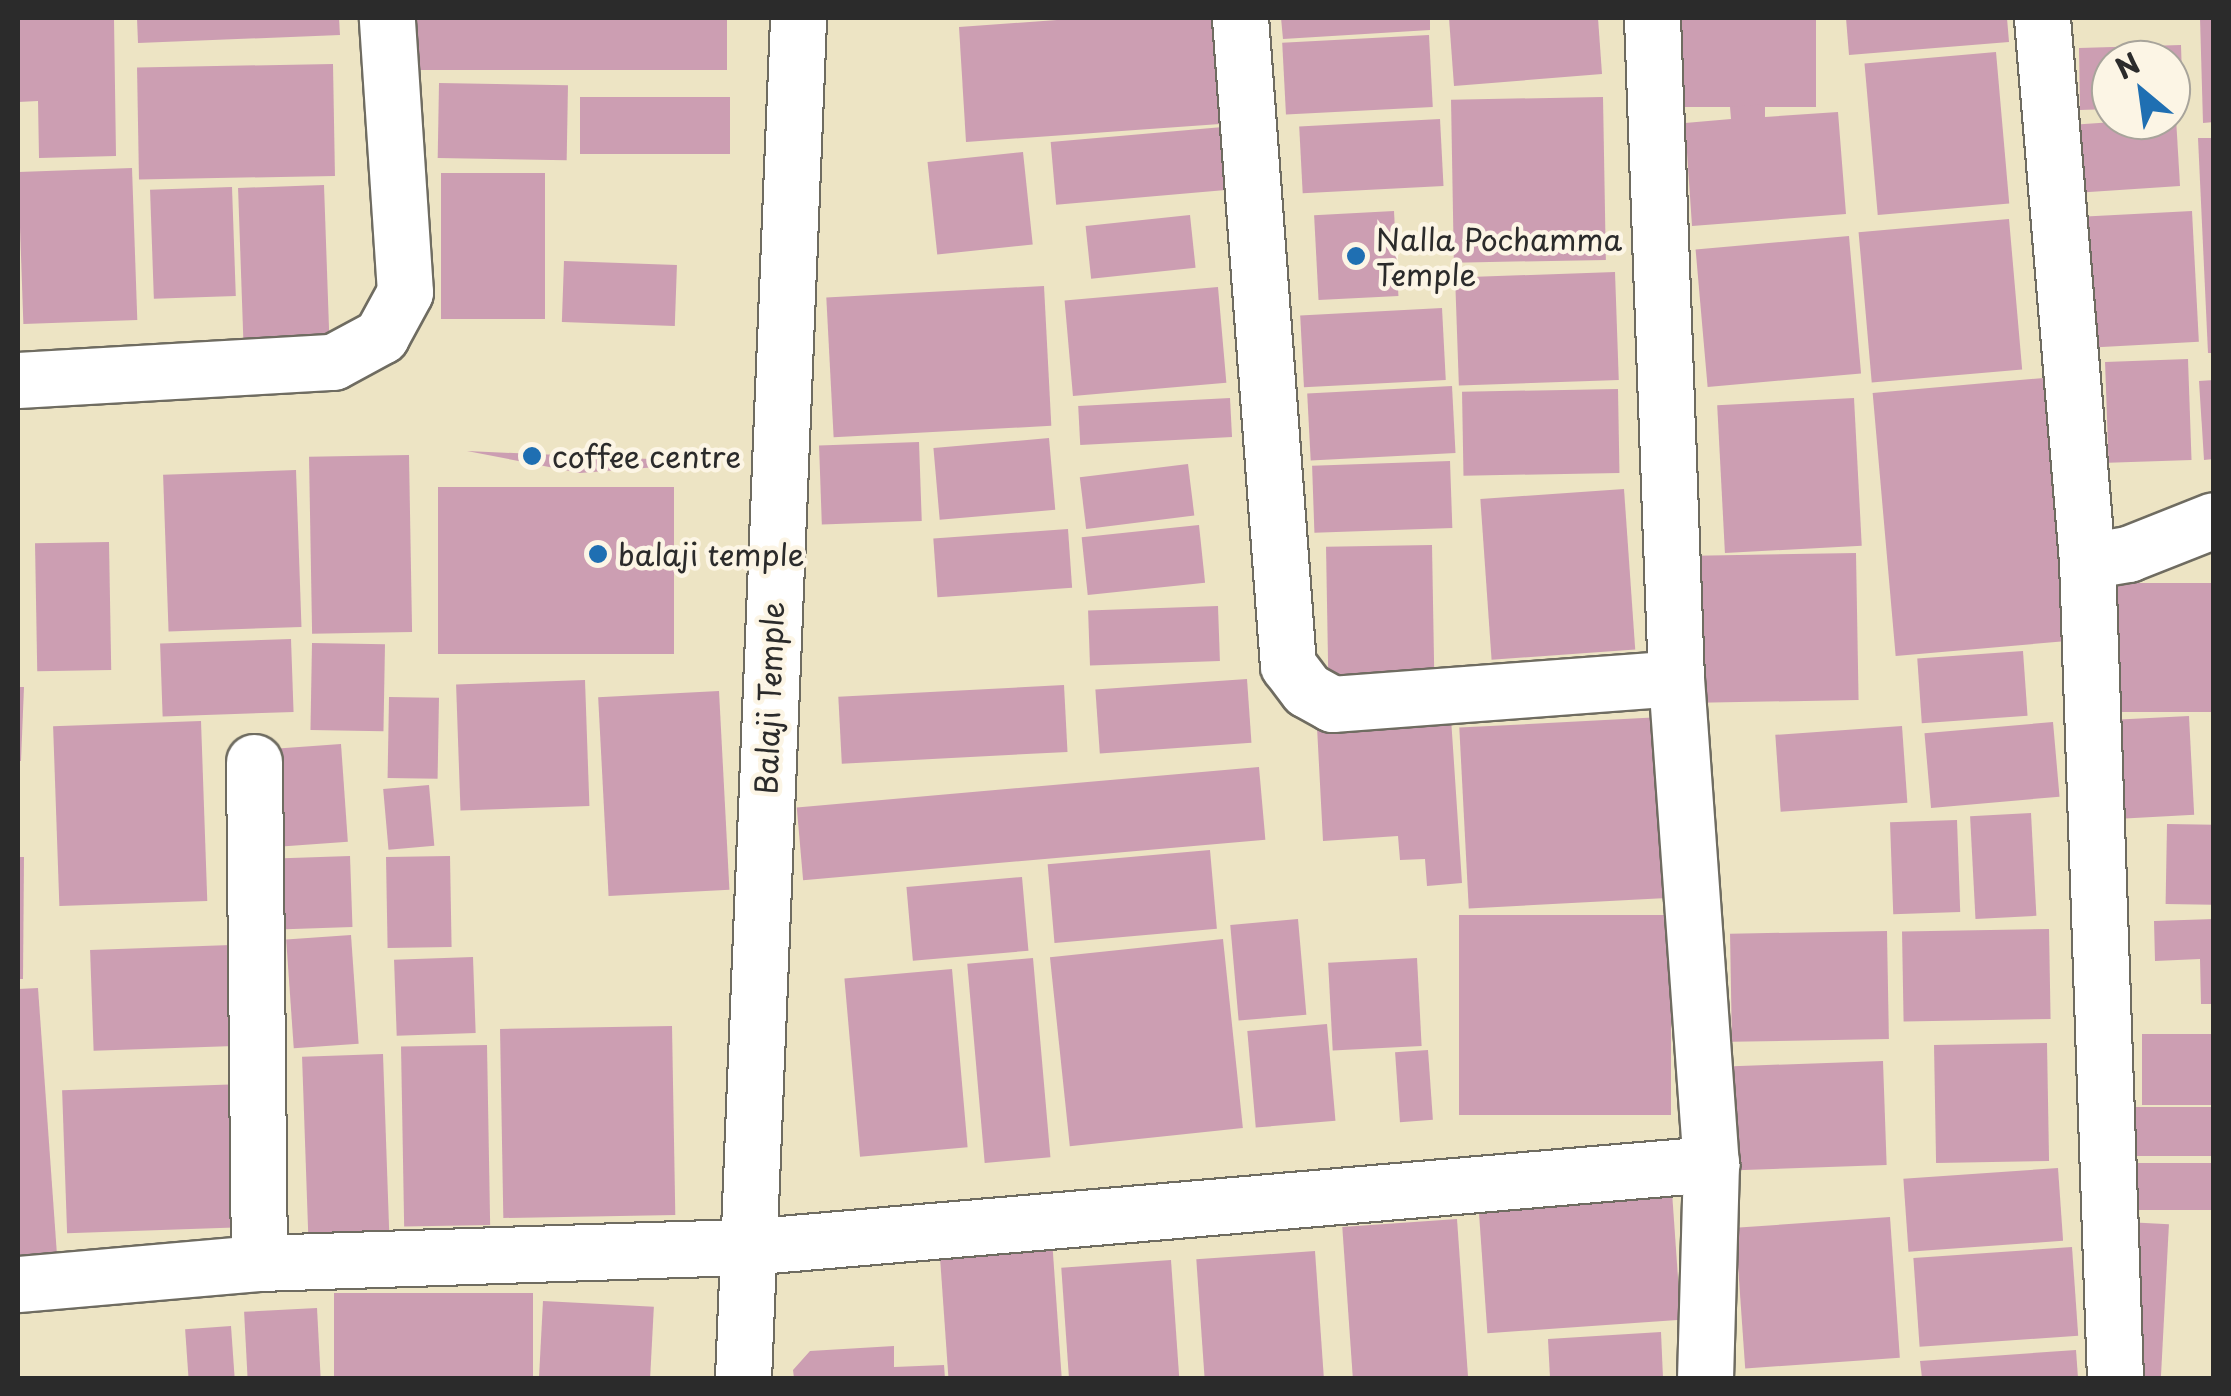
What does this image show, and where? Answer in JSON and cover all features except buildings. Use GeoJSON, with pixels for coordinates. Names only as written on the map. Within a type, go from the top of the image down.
{"type":"FeatureCollection","features":[{"type":"Feature","properties":{"kind":"street"},"geometry":{"type":"LineString","coordinates":[[18,380],[333,362],[381,336],[405,292],[387,18]]}},
{"type":"Feature","properties":{"kind":"street","name":"Balaji Temple"},"geometry":{"type":"LineString","coordinates":[[743,1378],[798,18]]}},
{"type":"Feature","properties":{"kind":"street"},"geometry":{"type":"LineString","coordinates":[[1240,18],[1288,666],[1308,690],[1332,704],[1676,678]]}},
{"type":"Feature","properties":{"kind":"street"},"geometry":{"type":"LineString","coordinates":[[1652,18],[1676,678],[1710,1164],[1705,1378]]}},
{"type":"Feature","properties":{"kind":"street"},"geometry":{"type":"LineString","coordinates":[[2042,18],[2087,561],[2114,1378]]}},
{"type":"Feature","properties":{"kind":"street"},"geometry":{"type":"LineString","coordinates":[[2087,561],[2128,554],[2214,520]]}},
{"type":"Feature","properties":{"kind":"street"},"geometry":{"type":"LineString","coordinates":[[254,762],[259,1264]]}},
{"type":"Feature","properties":{"kind":"street"},"geometry":{"type":"LineString","coordinates":[[18,1284],[259,1264],[746,1247],[1710,1164]]}},
{"type":"Feature","properties":{"kind":"place","name":"Nalla Pochamma Temple"},"geometry":{"type":"Point","coordinates":[1356,256]}},
{"type":"Feature","properties":{"kind":"place","name":"coffee centre"},"geometry":{"type":"Point","coordinates":[532,456]}},
{"type":"Feature","properties":{"kind":"place","name":"balaji temple"},"geometry":{"type":"Point","coordinates":[598,554]}}]}
